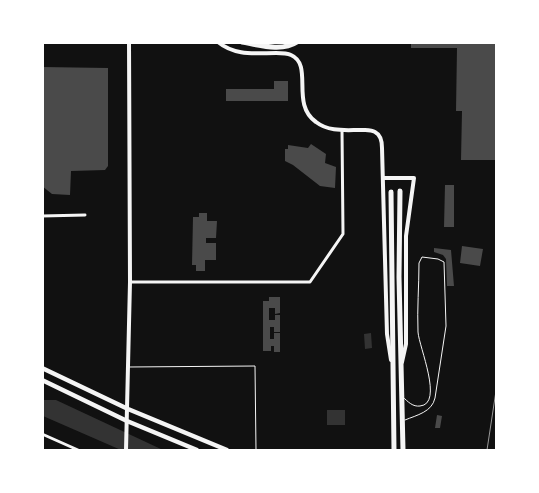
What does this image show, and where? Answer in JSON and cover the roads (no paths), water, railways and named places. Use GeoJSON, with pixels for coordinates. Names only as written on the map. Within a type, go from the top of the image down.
{"type":"FeatureCollection","features":[{"type":"Feature","properties":{"kind":"main road"},"geometry":{"type":"LineString","coordinates":[[242,42],[275,47],[287,47],[298,42]]}},
{"type":"Feature","properties":{"kind":"main road"},"geometry":{"type":"LineString","coordinates":[[275,47],[283,42]]}},
{"type":"Feature","properties":{"kind":"main road"},"geometry":{"type":"LineString","coordinates":[[400,191],[403,450]]}},
{"type":"Feature","properties":{"kind":"main road"},"geometry":{"type":"LineString","coordinates":[[391,192],[394,450]]}},
{"type":"Feature","properties":{"kind":"main road"},"geometry":{"type":"LineString","coordinates":[[42,368],[128,409],[227,450]]}},
{"type":"Feature","properties":{"kind":"main road"},"geometry":{"type":"LineString","coordinates":[[42,380],[127,420],[198,450]]}},
{"type":"Feature","properties":{"kind":"street"},"geometry":{"type":"LineString","coordinates":[[126,450],[130,282],[130,42]]}},
{"type":"Feature","properties":{"kind":"street"},"geometry":{"type":"LineString","coordinates":[[218,42],[234,52],[291,54],[299,62],[302,70],[303,104],[309,116],[319,125],[334,129],[372,130],[378,134],[382,148],[387,334],[393,369]]}},
{"type":"Feature","properties":{"kind":"street"},"geometry":{"type":"LineString","coordinates":[[130,282],[310,282],[343,234],[342,130]]}},
{"type":"Feature","properties":{"kind":"street"},"geometry":{"type":"LineString","coordinates":[[383,178],[414,178],[406,231],[406,344],[401,369]]}},
{"type":"Feature","properties":{"kind":"street"},"geometry":{"type":"LineString","coordinates":[[42,216],[85,214]]}},
{"type":"Feature","properties":{"kind":"street"},"geometry":{"type":"LineString","coordinates":[[42,434],[78,450]]}},
{"type":"Feature","properties":{"kind":"lane"},"geometry":{"type":"LineString","coordinates":[[402,396],[410,404],[420,406],[424,405],[430,397],[430,381],[419,338],[419,259],[422,257],[438,259],[444,262],[446,326],[435,398],[431,407],[402,421]]}},
{"type":"Feature","properties":{"kind":"lane"},"geometry":{"type":"LineString","coordinates":[[128,366],[255,366],[256,450]]}},
{"type":"Feature","properties":{"kind":"railway"},"geometry":{"type":"LineString","coordinates":[[487,450],[496,391]]}}]}
